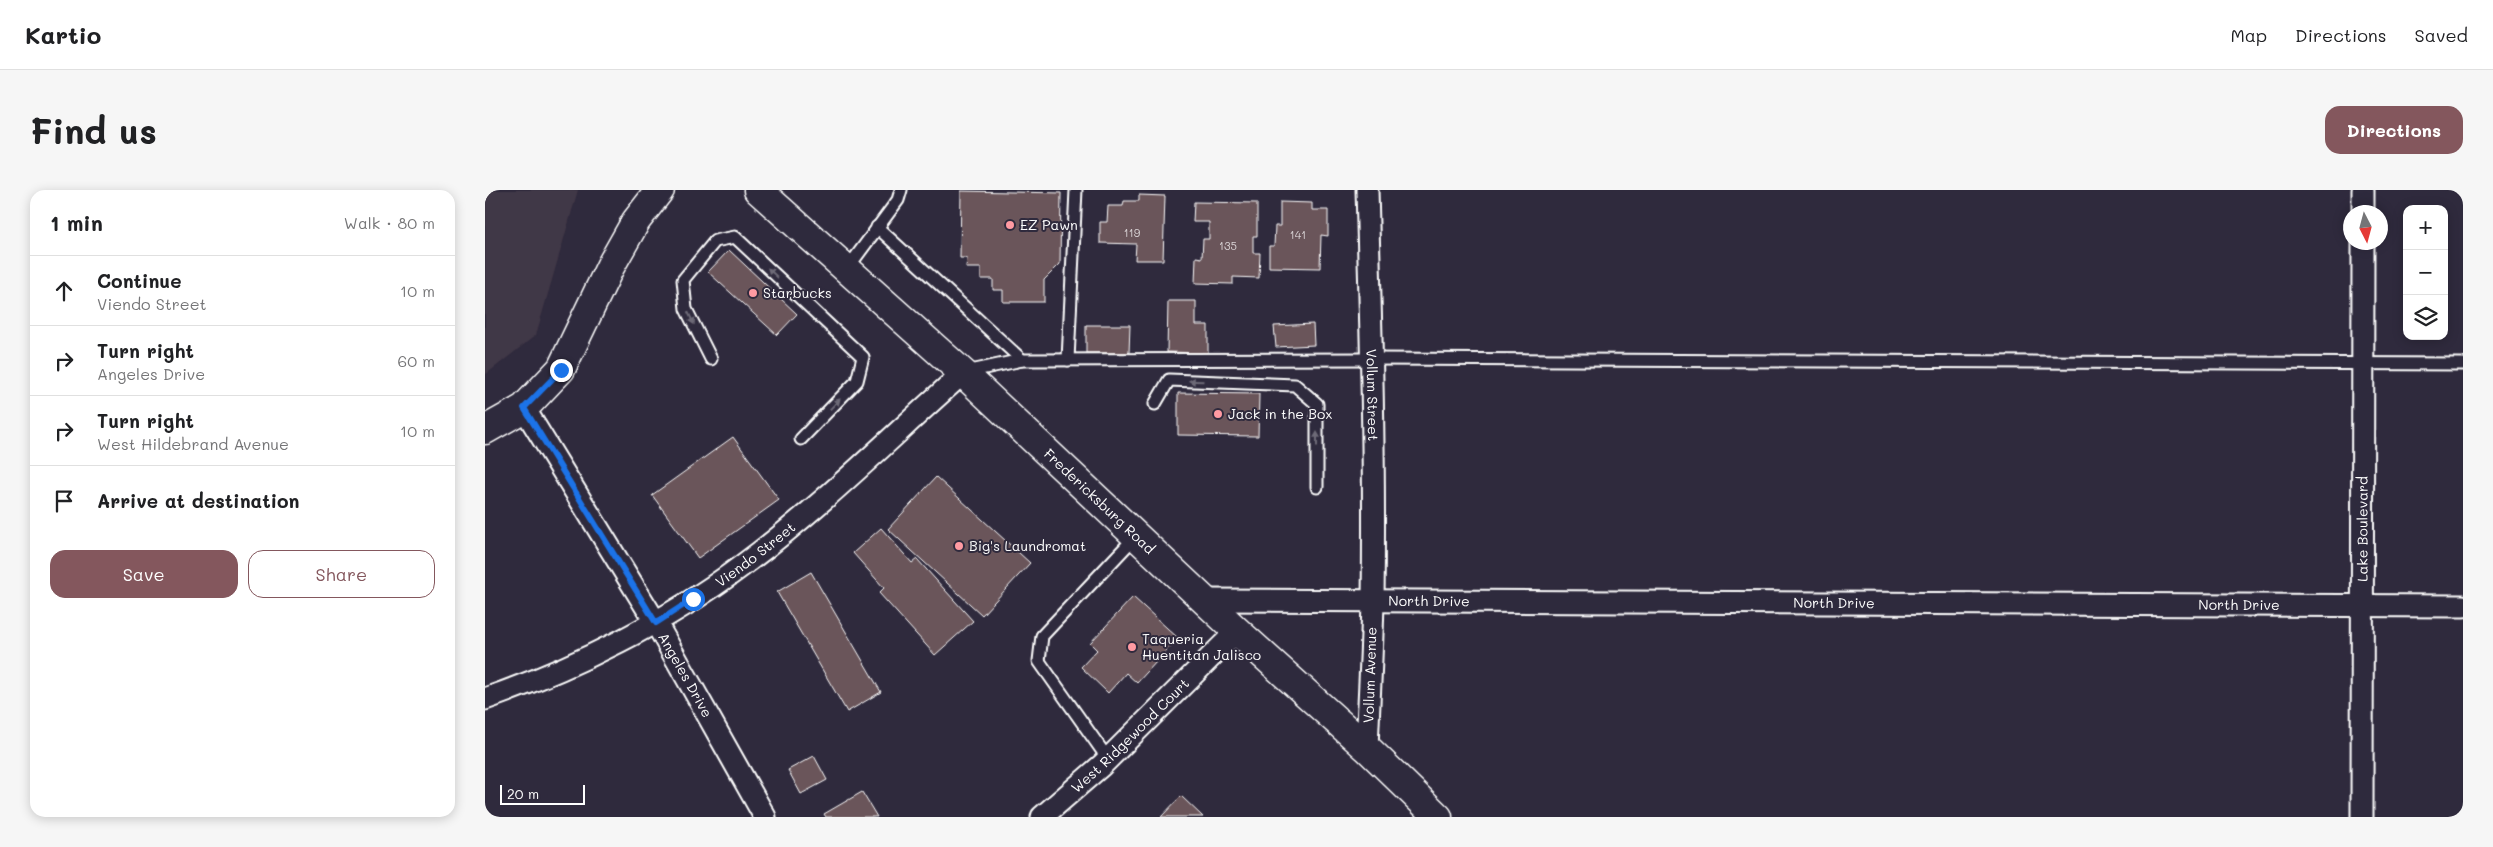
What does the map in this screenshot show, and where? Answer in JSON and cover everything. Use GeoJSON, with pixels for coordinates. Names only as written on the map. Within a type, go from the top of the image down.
{"type":"FeatureCollection","features":[{"type":"Feature","properties":{"kind":"main road"},"geometry":{"type":"LineString","coordinates":[[485,430],[524,408],[561,370],[609,267],[637,221],[660,190]]}},
{"type":"Feature","properties":{"kind":"main road","name":"Fredericksburg Road"},"geometry":{"type":"LineString","coordinates":[[758,190],[963,373],[1237,631],[1367,748],[1438,817]]}},
{"type":"Feature","properties":{"kind":"street","name":"Vollum Street"},"geometry":{"type":"LineString","coordinates":[[1367,190],[1372,359],[1373,601]]}},
{"type":"Feature","properties":{"kind":"street"},"geometry":{"type":"LineString","coordinates":[[2363,190],[2363,205]]}},
{"type":"Feature","properties":{"kind":"street","name":"Lake Boulevard"},"geometry":{"type":"LineString","coordinates":[[2362,817],[2363,250]]}},
{"type":"Feature","properties":{"kind":"street","name":"Viendo Street"},"geometry":{"type":"LineString","coordinates":[[485,699],[621,641],[656,623],[743,565],[773,541],[963,373]]}},
{"type":"Feature","properties":{"kind":"street","name":"Angeles Drive"},"geometry":{"type":"LineString","coordinates":[[524,408],[656,623],[765,817]]}},
{"type":"Feature","properties":{"kind":"street","name":"North Drive"},"geometry":{"type":"LineString","coordinates":[[1204,600],[2463,606]]}},
{"type":"Feature","properties":{"kind":"street","name":"Vollum Avenue"},"geometry":{"type":"LineString","coordinates":[[1367,748],[1373,601]]}},
{"type":"Feature","properties":{"kind":"street","name":"West Ridgewood Court"},"geometry":{"type":"LineString","coordinates":[[1042,817],[1108,759],[1237,631]]}},
{"type":"Feature","properties":{"kind":"lane"},"geometry":{"type":"LineString","coordinates":[[847,269],[898,200],[901,190]]}},
{"type":"Feature","properties":{"kind":"lane"},"geometry":{"type":"LineString","coordinates":[[1068,360],[1075,190]]}},
{"type":"Feature","properties":{"kind":"lane"},"geometry":{"type":"LineString","coordinates":[[877,227],[1022,360]]}},
{"type":"Feature","properties":{"kind":"lane"},"geometry":{"type":"LineString","coordinates":[[711,359],[686,309],[683,280],[715,241],[735,237],[863,356],[857,381],[801,439]]}},
{"type":"Feature","properties":{"kind":"lane"},"geometry":{"type":"LineString","coordinates":[[963,373],[1022,360],[1372,359],[2463,364]]}},
{"type":"Feature","properties":{"kind":"lane"},"geometry":{"type":"LineString","coordinates":[[1155,404],[1169,380],[1295,385],[1317,404],[1317,487]]}},
{"type":"Feature","properties":{"kind":"lane"},"geometry":{"type":"LineString","coordinates":[[1108,759],[1039,661],[1042,636],[1136,536]]}},
{"type":"Feature","properties":{"kind":"shaded area"},"geometry":{"type":"Polygon","coordinates":[[[485,190],[578,190],[536,335],[485,375],[485,190]]]}},
{"type":"Feature","properties":{"kind":"building","name":"EZ Pawn"},"geometry":{"type":"Polygon","coordinates":[[[961,191],[1061,193],[1060,264],[1044,280],[1044,302],[1003,302],[1003,290],[993,290],[993,279],[981,279],[981,268],[966,268],[967,258],[960,258],[961,191]]]}},
{"type":"Feature","properties":{"kind":"building"},"geometry":{"type":"Polygon","coordinates":[[[1139,195],[1165,196],[1163,260],[1135,260],[1136,244],[1100,243],[1100,222],[1107,222],[1108,206],[1123,206],[1124,201],[1139,201],[1139,195]]]}},
{"type":"Feature","properties":{"kind":"building"},"geometry":{"type":"Polygon","coordinates":[[[1194,202],[1257,203],[1257,236],[1253,236],[1253,253],[1260,253],[1259,278],[1233,277],[1233,284],[1195,283],[1196,257],[1202,258],[1203,239],[1209,239],[1209,222],[1193,222],[1194,202]]]}},
{"type":"Feature","properties":{"kind":"building"},"geometry":{"type":"Polygon","coordinates":[[[1280,202],[1312,203],[1312,210],[1328,210],[1328,236],[1321,235],[1320,268],[1269,267],[1269,246],[1274,246],[1275,226],[1280,226],[1280,202]]]}},
{"type":"Feature","properties":{"kind":"building","name":"Starbucks"},"geometry":{"type":"Polygon","coordinates":[[[729,250],[797,314],[777,335],[708,272],[729,250]]]}},
{"type":"Feature","properties":{"kind":"building"},"geometry":{"type":"Polygon","coordinates":[[[1168,301],[1196,301],[1196,325],[1208,325],[1208,353],[1167,352],[1168,301]]]}},
{"type":"Feature","properties":{"kind":"building"},"geometry":{"type":"Polygon","coordinates":[[[1313,324],[1314,345],[1276,347],[1274,326],[1313,324]]]}},
{"type":"Feature","properties":{"kind":"building"},"geometry":{"type":"Polygon","coordinates":[[[1086,325],[1130,325],[1129,353],[1086,353],[1086,325]]]}},
{"type":"Feature","properties":{"kind":"building","name":"Jack in the Box"},"geometry":{"type":"Polygon","coordinates":[[[1178,393],[1259,394],[1258,436],[1178,435],[1178,393]]]}},
{"type":"Feature","properties":{"kind":"building"},"geometry":{"type":"Polygon","coordinates":[[[733,437],[779,500],[698,558],[652,495],[733,437]]]}},
{"type":"Feature","properties":{"kind":"building","name":"Big's Laundromat"},"geometry":{"type":"Polygon","coordinates":[[[936,477],[1030,563],[982,615],[888,529],[936,477]]]}},
{"type":"Feature","properties":{"kind":"building"},"geometry":{"type":"Polygon","coordinates":[[[881,528],[912,563],[917,559],[973,621],[935,655],[879,593],[884,588],[853,553],[881,528]]]}},
{"type":"Feature","properties":{"kind":"building"},"geometry":{"type":"Polygon","coordinates":[[[811,572],[881,692],[847,712],[777,592],[811,572]]]}},
{"type":"Feature","properties":{"kind":"building","name":"Taqueria Huentitan Jalisco"},"geometry":{"type":"Polygon","coordinates":[[[1133,597],[1178,638],[1137,683],[1126,673],[1108,693],[1081,667],[1097,650],[1090,643],[1133,597]]]}},
{"type":"Feature","properties":{"kind":"building"},"geometry":{"type":"Polygon","coordinates":[[[814,756],[827,780],[801,794],[788,770],[814,756]]]}},
{"type":"Feature","properties":{"kind":"building"},"geometry":{"type":"Polygon","coordinates":[[[862,792],[877,817],[826,817],[824,814],[862,792]]]}},
{"type":"Feature","properties":{"kind":"building"},"geometry":{"type":"Polygon","coordinates":[[[1181,796],[1203,817],[1161,817],[1181,796]]]}},
{"type":"Feature","properties":{"kind":"place","name":"EZ Pawn"},"geometry":{"type":"Point","coordinates":[1010,225]}},
{"type":"Feature","properties":{"kind":"place","name":"Starbucks"},"geometry":{"type":"Point","coordinates":[753,293]}},
{"type":"Feature","properties":{"kind":"place","name":"Jack in the Box"},"geometry":{"type":"Point","coordinates":[1218,414]}},
{"type":"Feature","properties":{"kind":"place","name":"Big's Laundromat"},"geometry":{"type":"Point","coordinates":[959,546]}},
{"type":"Feature","properties":{"kind":"place","name":"Taqueria Huentitan Jalisco"},"geometry":{"type":"Point","coordinates":[1132,647]}},
{"type":"Feature","properties":{"kind":"route"},"geometry":{"type":"LineString","coordinates":[[561,370],[524,408],[656,623],[693,599]]}}]}
